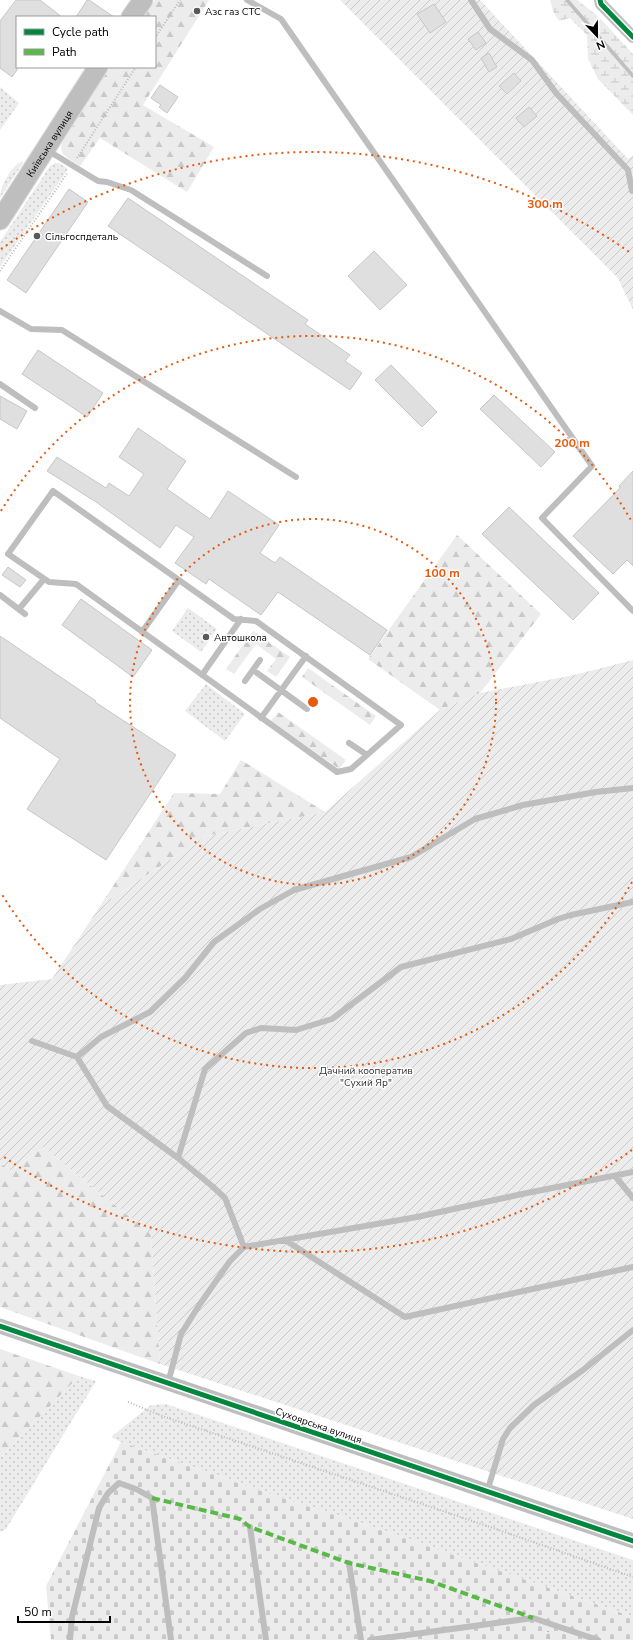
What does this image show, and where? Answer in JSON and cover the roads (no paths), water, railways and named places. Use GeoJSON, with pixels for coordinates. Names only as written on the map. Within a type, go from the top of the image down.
{"type":"FeatureCollection","features":[{"type":"Feature","properties":{"kind":"main road"},"geometry":{"type":"LineString","coordinates":[[132,16],[142,0]]}},
{"type":"Feature","properties":{"kind":"main road","name":"Київська вулиця"},"geometry":{"type":"LineString","coordinates":[[0,220],[97,68]]}},
{"type":"Feature","properties":{"kind":"street"},"geometry":{"type":"LineString","coordinates":[[600,0],[601,4],[633,36]]}},
{"type":"Feature","properties":{"kind":"street","name":"Сухоярська вулиця"},"geometry":{"type":"LineString","coordinates":[[0,1326],[633,1541]]}},
{"type":"Feature","properties":{"kind":"lane"},"geometry":{"type":"LineString","coordinates":[[247,0],[281,19],[592,466],[542,518],[633,611]]}},
{"type":"Feature","properties":{"kind":"lane"},"geometry":{"type":"LineString","coordinates":[[471,0],[490,29],[532,60],[556,93],[628,170],[632,191]]}},
{"type":"Feature","properties":{"kind":"lane"},"geometry":{"type":"LineString","coordinates":[[46,149],[98,181],[131,190],[267,276]]}},
{"type":"Feature","properties":{"kind":"lane"},"geometry":{"type":"LineString","coordinates":[[0,311],[31,329],[62,330],[296,477]]}},
{"type":"Feature","properties":{"kind":"lane"},"geometry":{"type":"LineString","coordinates":[[0,384],[35,408]]}},
{"type":"Feature","properties":{"kind":"lane"},"geometry":{"type":"LineString","coordinates":[[53,491],[234,619],[256,621],[401,724],[351,769],[337,772],[76,584],[49,582],[44,579],[8,554],[53,491]]}},
{"type":"Feature","properties":{"kind":"lane"},"geometry":{"type":"LineString","coordinates":[[19,609],[44,579]]}},
{"type":"Feature","properties":{"kind":"lane"},"geometry":{"type":"LineString","coordinates":[[142,632],[179,580]]}},
{"type":"Feature","properties":{"kind":"lane"},"geometry":{"type":"LineString","coordinates":[[0,595],[25,614]]}},
{"type":"Feature","properties":{"kind":"lane"},"geometry":{"type":"LineString","coordinates":[[202,675],[240,619]]}},
{"type":"Feature","properties":{"kind":"lane"},"geometry":{"type":"LineString","coordinates":[[261,718],[306,656]]}},
{"type":"Feature","properties":{"kind":"lane"},"geometry":{"type":"LineString","coordinates":[[245,681],[260,660]]}},
{"type":"Feature","properties":{"kind":"lane"},"geometry":{"type":"LineString","coordinates":[[253,670],[307,709]]}},
{"type":"Feature","properties":{"kind":"lane"},"geometry":{"type":"LineString","coordinates":[[350,743],[367,755]]}},
{"type":"Feature","properties":{"kind":"lane"},"geometry":{"type":"LineString","coordinates":[[78,1057],[101,1037],[150,1012],[185,978],[214,942],[260,909],[294,890],[411,857],[475,819],[523,805],[596,792],[633,788]]}},
{"type":"Feature","properties":{"kind":"lane"},"geometry":{"type":"LineString","coordinates":[[178,1158],[205,1069],[246,1034],[261,1028],[296,1030],[332,1019],[401,967],[512,939],[571,915],[633,902]]}},
{"type":"Feature","properties":{"kind":"lane"},"geometry":{"type":"LineString","coordinates":[[32,1041],[78,1057],[107,1106],[178,1158],[225,1198],[244,1247]]}},
{"type":"Feature","properties":{"kind":"lane"},"geometry":{"type":"LineString","coordinates":[[168,1383],[181,1334],[208,1291],[230,1261],[244,1247],[417,1217],[633,1172]]}},
{"type":"Feature","properties":{"kind":"lane"},"geometry":{"type":"LineString","coordinates":[[615,1176],[633,1198]]}},
{"type":"Feature","properties":{"kind":"lane"},"geometry":{"type":"LineString","coordinates":[[285,1240],[405,1317],[633,1267]]}},
{"type":"Feature","properties":{"kind":"lane"},"geometry":{"type":"LineString","coordinates":[[487,1492],[503,1439],[510,1428],[534,1405],[583,1370],[633,1330]]}},
{"type":"Feature","properties":{"kind":"lane"},"geometry":{"type":"LineString","coordinates":[[70,1640],[72,1617],[99,1508],[108,1493],[119,1483],[136,1489],[152,1498],[172,1640]]}},
{"type":"Feature","properties":{"kind":"lane"},"geometry":{"type":"LineString","coordinates":[[250,1527],[266,1640]]}},
{"type":"Feature","properties":{"kind":"lane"},"geometry":{"type":"LineString","coordinates":[[349,1562],[361,1640]]}},
{"type":"Feature","properties":{"kind":"lane"},"geometry":{"type":"LineString","coordinates":[[370,1640],[533,1618],[598,1640]]}},
{"type":"Feature","properties":{"kind":"waterway"},"geometry":{"type":"LineString","coordinates":[[567,0],[633,76]]}},
{"type":"Feature","properties":{"kind":"place","name":"Азс газ СТС"},"geometry":{"type":"Point","coordinates":[197,11]}},
{"type":"Feature","properties":{"kind":"place","name":"Сільгоспдеталь"},"geometry":{"type":"Point","coordinates":[37,236]}},
{"type":"Feature","properties":{"kind":"place","name":"Автошкола"},"geometry":{"type":"Point","coordinates":[206,637]}},
{"type":"Feature","properties":{"kind":"park label","name":"Дачний кооператив \"Сухий Яр\""},"geometry":{"type":"Point","coordinates":[366,1076]}}]}
